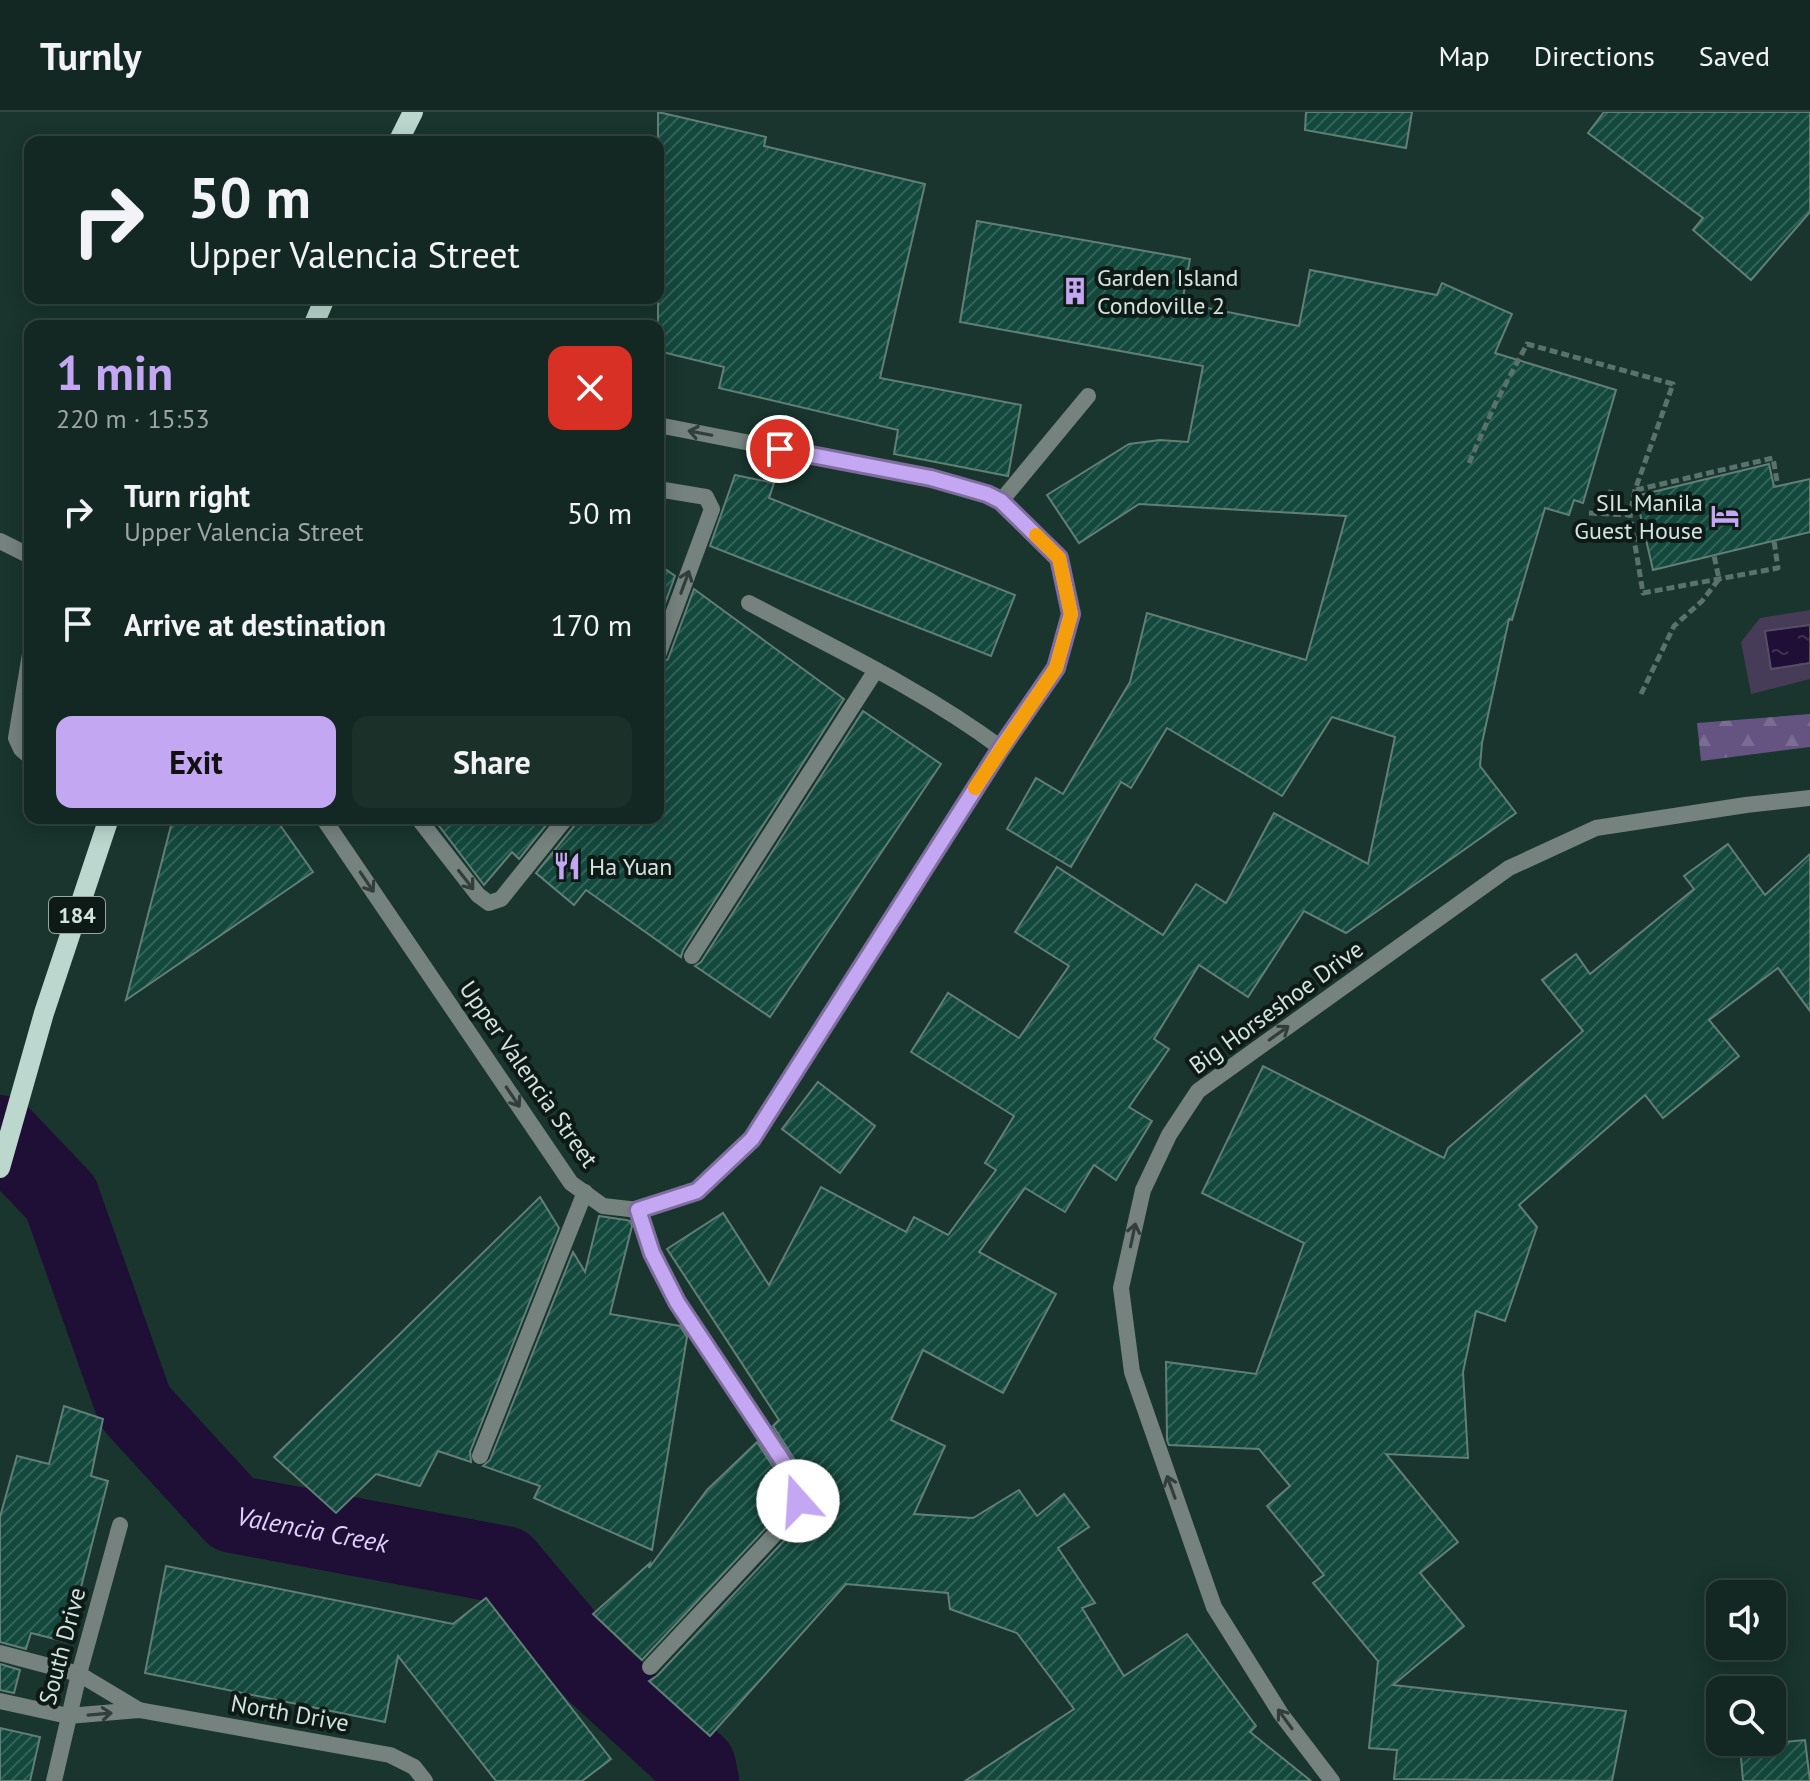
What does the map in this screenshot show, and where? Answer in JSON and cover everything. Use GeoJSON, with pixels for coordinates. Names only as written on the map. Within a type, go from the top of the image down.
{"type":"FeatureCollection","features":[{"type":"Feature","properties":{"kind":"main road"},"geometry":{"type":"LineString","coordinates":[[401,136],[413,112]]}},
{"type":"Feature","properties":{"kind":"main road","name":"184"},"geometry":{"type":"LineString","coordinates":[[0,1168],[44,1013],[106,824]]}},
{"type":"Feature","properties":{"kind":"street"},"geometry":{"type":"LineString","coordinates":[[1001,501],[1088,396]]}},
{"type":"Feature","properties":{"kind":"street","name":"Upper Valencia Street"},"geometry":{"type":"LineString","coordinates":[[327,824],[571,1183],[603,1206],[638,1210],[697,1191],[752,1139],[1001,748],[1056,668],[1071,614],[1059,558],[1001,501],[987,494],[931,478],[664,426]]}},
{"type":"Feature","properties":{"kind":"street"},"geometry":{"type":"LineString","coordinates":[[664,490],[706,497],[712,509],[664,639]]}},
{"type":"Feature","properties":{"kind":"street"},"geometry":{"type":"LineString","coordinates":[[0,541],[24,553]]}},
{"type":"Feature","properties":{"kind":"street"},"geometry":{"type":"LineString","coordinates":[[749,603],[876,670],[966,722],[1001,748]]}},
{"type":"Feature","properties":{"kind":"street"},"geometry":{"type":"LineString","coordinates":[[692,956],[876,670]]}},
{"type":"Feature","properties":{"kind":"street"},"geometry":{"type":"LineString","coordinates":[[24,690],[16,738],[24,752]]}},
{"type":"Feature","properties":{"kind":"street","name":"Big Horseshoe Drive"},"geometry":{"type":"LineString","coordinates":[[1332,1781],[1281,1714],[1214,1607],[1132,1372],[1121,1288],[1143,1190],[1169,1135],[1198,1091],[1509,868],[1596,828],[1810,798]]}},
{"type":"Feature","properties":{"kind":"street"},"geometry":{"type":"LineString","coordinates":[[423,824],[478,895],[489,903],[501,899],[561,824]]}},
{"type":"Feature","properties":{"kind":"street"},"geometry":{"type":"LineString","coordinates":[[480,1456],[585,1192]]}},
{"type":"Feature","properties":{"kind":"street"},"geometry":{"type":"LineString","coordinates":[[638,1210],[652,1253],[677,1302],[790,1472],[798,1492],[798,1501],[788,1520],[650,1667]]}},
{"type":"Feature","properties":{"kind":"street","name":"South Drive"},"geometry":{"type":"LineString","coordinates":[[54,1781],[68,1716],[120,1525]]}},
{"type":"Feature","properties":{"kind":"street","name":"North Drive"},"geometry":{"type":"LineString","coordinates":[[0,1653],[79,1674],[139,1710]]}},
{"type":"Feature","properties":{"kind":"street","name":"North Drive"},"geometry":{"type":"LineString","coordinates":[[0,1701],[68,1716],[139,1710],[390,1755],[414,1767],[425,1781]]}},
{"type":"Feature","properties":{"kind":"path"},"geometry":{"type":"LineString","coordinates":[[1469,463],[1496,402],[1527,344],[1673,384],[1635,490],[1630,515],[1643,593],[1778,568],[1774,541]]}},
{"type":"Feature","properties":{"kind":"path"},"geometry":{"type":"LineString","coordinates":[[1635,490],[1773,458],[1775,483]]}},
{"type":"Feature","properties":{"kind":"path"},"geometry":{"type":"LineString","coordinates":[[1607,515],[1611,490]]}},
{"type":"Feature","properties":{"kind":"path"},"geometry":{"type":"LineString","coordinates":[[1589,513],[1630,515]]}},
{"type":"Feature","properties":{"kind":"path"},"geometry":{"type":"LineString","coordinates":[[1634,539],[1645,537]]}},
{"type":"Feature","properties":{"kind":"path"},"geometry":{"type":"LineString","coordinates":[[1641,694],[1674,626],[1702,601],[1719,579],[1714,555]]}},
{"type":"Feature","properties":{"kind":"green space"},"geometry":{"type":"Polygon","coordinates":[[[1810,714],[1810,747],[1701,761],[1697,723],[1810,714]]]}},
{"type":"Feature","properties":{"kind":"shaded area"},"geometry":{"type":"Polygon","coordinates":[[[1810,610],[1810,679],[1751,694],[1741,642],[1760,618],[1810,610]]]}},
{"type":"Feature","properties":{"kind":"water"},"geometry":{"type":"Polygon","coordinates":[[[1810,625],[1810,663],[1771,669],[1765,631],[1810,625]]]}},
{"type":"Feature","properties":{"kind":"building"},"geometry":{"type":"Polygon","coordinates":[[[658,112],[766,137],[764,146],[925,184],[880,378],[1021,405],[1008,476],[894,454],[898,430],[719,388],[724,367],[664,352],[664,320],[658,320],[658,304],[664,304],[664,136],[658,136],[658,112]]]}},
{"type":"Feature","properties":{"kind":"building"},"geometry":{"type":"Polygon","coordinates":[[[1306,112],[1412,112],[1406,148],[1305,130],[1306,112]]]}},
{"type":"Feature","properties":{"kind":"building"},"geometry":{"type":"Polygon","coordinates":[[[1604,112],[1810,112],[1810,212],[1751,280],[1693,230],[1703,218],[1588,133],[1604,112]]]}},
{"type":"Feature","properties":{"kind":"building"},"geometry":{"type":"Polygon","coordinates":[[[977,221],[1190,259],[1182,303],[1299,326],[1310,270],[1437,295],[1442,283],[1512,314],[1495,353],[1616,390],[1583,503],[1574,500],[1569,515],[1545,508],[1512,620],[1509,619],[1482,743],[1480,766],[1516,813],[1346,933],[1304,911],[1248,997],[1199,965],[1154,1039],[1169,1049],[1129,1107],[1152,1121],[1116,1180],[1094,1165],[1065,1212],[1025,1188],[979,1252],[1056,1294],[1003,1393],[923,1350],[891,1420],[945,1446],[914,1514],[973,1518],[1019,1490],[1037,1516],[1064,1494],[1089,1527],[1058,1548],[1095,1603],[1082,1608],[1124,1676],[1187,1634],[1256,1726],[1250,1732],[1311,1781],[965,1781],[1074,1709],[1017,1633],[950,1609],[948,1593],[846,1584],[710,1736],[649,1681],[796,1528],[808,1497],[800,1468],[773,1426],[779,1420],[667,1249],[723,1213],[769,1285],[821,1187],[906,1232],[914,1217],[948,1235],[996,1170],[985,1163],[1014,1116],[911,1052],[948,993],[1019,1038],[1069,966],[1015,932],[1057,867],[1163,935],[1196,884],[1226,903],[1274,813],[1368,864],[1395,737],[1332,717],[1282,796],[1167,728],[1131,788],[1121,782],[1071,867],[1007,829],[1036,778],[1063,794],[1130,682],[1147,613],[1306,660],[1346,516],[1139,504],[1079,543],[1047,495],[1129,444],[1160,440],[1188,442],[1203,366],[960,322],[977,221]]]}},
{"type":"Feature","properties":{"kind":"building","name":"SIL Manila Guest House"},"geometry":{"type":"Polygon","coordinates":[[[1769,464],[1774,487],[1810,479],[1810,532],[1653,570],[1636,496],[1769,464]]]}},
{"type":"Feature","properties":{"kind":"building"},"geometry":{"type":"Polygon","coordinates":[[[735,475],[774,483],[769,498],[1015,595],[991,656],[710,546],[735,475]]]}},
{"type":"Feature","properties":{"kind":"building"},"geometry":{"type":"Polygon","coordinates":[[[664,568],[675,576],[664,606],[664,568]]]}},
{"type":"Feature","properties":{"kind":"building"},"geometry":{"type":"Polygon","coordinates":[[[694,589],[844,699],[681,957],[586,890],[574,905],[536,873],[575,824],[664,824],[664,662],[668,659],[694,589]]]}},
{"type":"Feature","properties":{"kind":"building"},"geometry":{"type":"Polygon","coordinates":[[[863,711],[941,764],[770,1017],[695,966],[701,962],[863,711]]]}},
{"type":"Feature","properties":{"kind":"building"},"geometry":{"type":"Polygon","coordinates":[[[171,824],[279,824],[313,872],[126,1000],[171,824]]]}},
{"type":"Feature","properties":{"kind":"building"},"geometry":{"type":"Polygon","coordinates":[[[438,824],[547,824],[519,859],[512,852],[484,885],[438,824]]]}},
{"type":"Feature","properties":{"kind":"building"},"geometry":{"type":"Polygon","coordinates":[[[1728,844],[1765,895],[1810,854],[1810,1011],[1778,968],[1709,1020],[1739,1056],[1663,1118],[1645,1095],[1519,1205],[1537,1227],[1505,1321],[1476,1311],[1463,1372],[1468,1458],[1386,1454],[1458,1542],[1420,1573],[1464,1626],[1393,1685],[1626,1711],[1612,1781],[1394,1779],[1397,1750],[1369,1748],[1378,1661],[1313,1583],[1324,1575],[1267,1506],[1290,1486],[1259,1449],[1169,1445],[1167,1440],[1166,1362],[1256,1374],[1304,1243],[1202,1193],[1263,1066],[1444,1158],[1448,1148],[1583,1031],[1542,980],[1576,954],[1590,974],[1694,889],[1684,876],[1728,844]]]}},
{"type":"Feature","properties":{"kind":"building"},"geometry":{"type":"Polygon","coordinates":[[[818,1082],[875,1126],[840,1173],[782,1129],[818,1082]]]}},
{"type":"Feature","properties":{"kind":"building"},"geometry":{"type":"Polygon","coordinates":[[[540,1197],[559,1228],[470,1452],[471,1462],[438,1451],[420,1486],[376,1474],[336,1513],[274,1457],[540,1197]]]}},
{"type":"Feature","properties":{"kind":"building"},"geometry":{"type":"Polygon","coordinates":[[[599,1216],[630,1221],[632,1226],[610,1314],[680,1326],[687,1337],[652,1550],[534,1498],[540,1486],[483,1466],[490,1460],[573,1252],[585,1272],[599,1216]]]}},
{"type":"Feature","properties":{"kind":"building"},"geometry":{"type":"Polygon","coordinates":[[[64,1406],[103,1419],[91,1476],[108,1481],[67,1642],[31,1633],[26,1649],[0,1642],[0,1517],[17,1456],[49,1464],[64,1406]]]}},
{"type":"Feature","properties":{"kind":"building"},"geometry":{"type":"Polygon","coordinates":[[[757,1442],[785,1489],[786,1498],[779,1514],[642,1660],[593,1614],[650,1563],[649,1568],[707,1490],[757,1442]]]}},
{"type":"Feature","properties":{"kind":"building"},"geometry":{"type":"Polygon","coordinates":[[[166,1566],[453,1624],[486,1598],[611,1759],[582,1781],[496,1781],[398,1656],[385,1722],[145,1673],[166,1566]]]}},
{"type":"Feature","properties":{"kind":"building"},"geometry":{"type":"Polygon","coordinates":[[[0,1664],[20,1670],[14,1693],[0,1690],[0,1664]]]}},
{"type":"Feature","properties":{"kind":"building"},"geometry":{"type":"Polygon","coordinates":[[[0,1728],[40,1737],[30,1781],[0,1781],[0,1728]]]}},
{"type":"Feature","properties":{"kind":"building"},"geometry":{"type":"Polygon","coordinates":[[[1805,1740],[1810,1781],[1743,1781],[1741,1756],[1786,1756],[1786,1742],[1805,1740]]]}},
{"type":"Feature","properties":{"kind":"waterway","name":"Valencia Creek"},"geometry":{"type":"LineString","coordinates":[[0,1134],[61,1198],[135,1407],[233,1514],[505,1565],[595,1672],[697,1766],[700,1781]]}},
{"type":"Feature","properties":{"kind":"slow traffic"},"geometry":{"type":"LineString","coordinates":[[975,788],[1056,668],[1071,614],[1059,558],[1036,535]]}},
{"type":"Feature","properties":{"kind":"place","name":"Garden Island Condoville 2"},"geometry":{"type":"Point","coordinates":[1075,291]}},
{"type":"Feature","properties":{"kind":"place","name":"SIL Manila Guest House"},"geometry":{"type":"Point","coordinates":[1725,516]}},
{"type":"Feature","properties":{"kind":"place","name":"Ha Yuan"},"geometry":{"type":"Point","coordinates":[567,866]}},
{"type":"Feature","properties":{"kind":"route"},"geometry":{"type":"LineString","coordinates":[[780,449],[931,478],[1001,501],[1059,558],[1071,614],[1056,668],[1001,748],[752,1139],[697,1191],[638,1210],[652,1253],[677,1302],[790,1472],[798,1501]]}}]}
